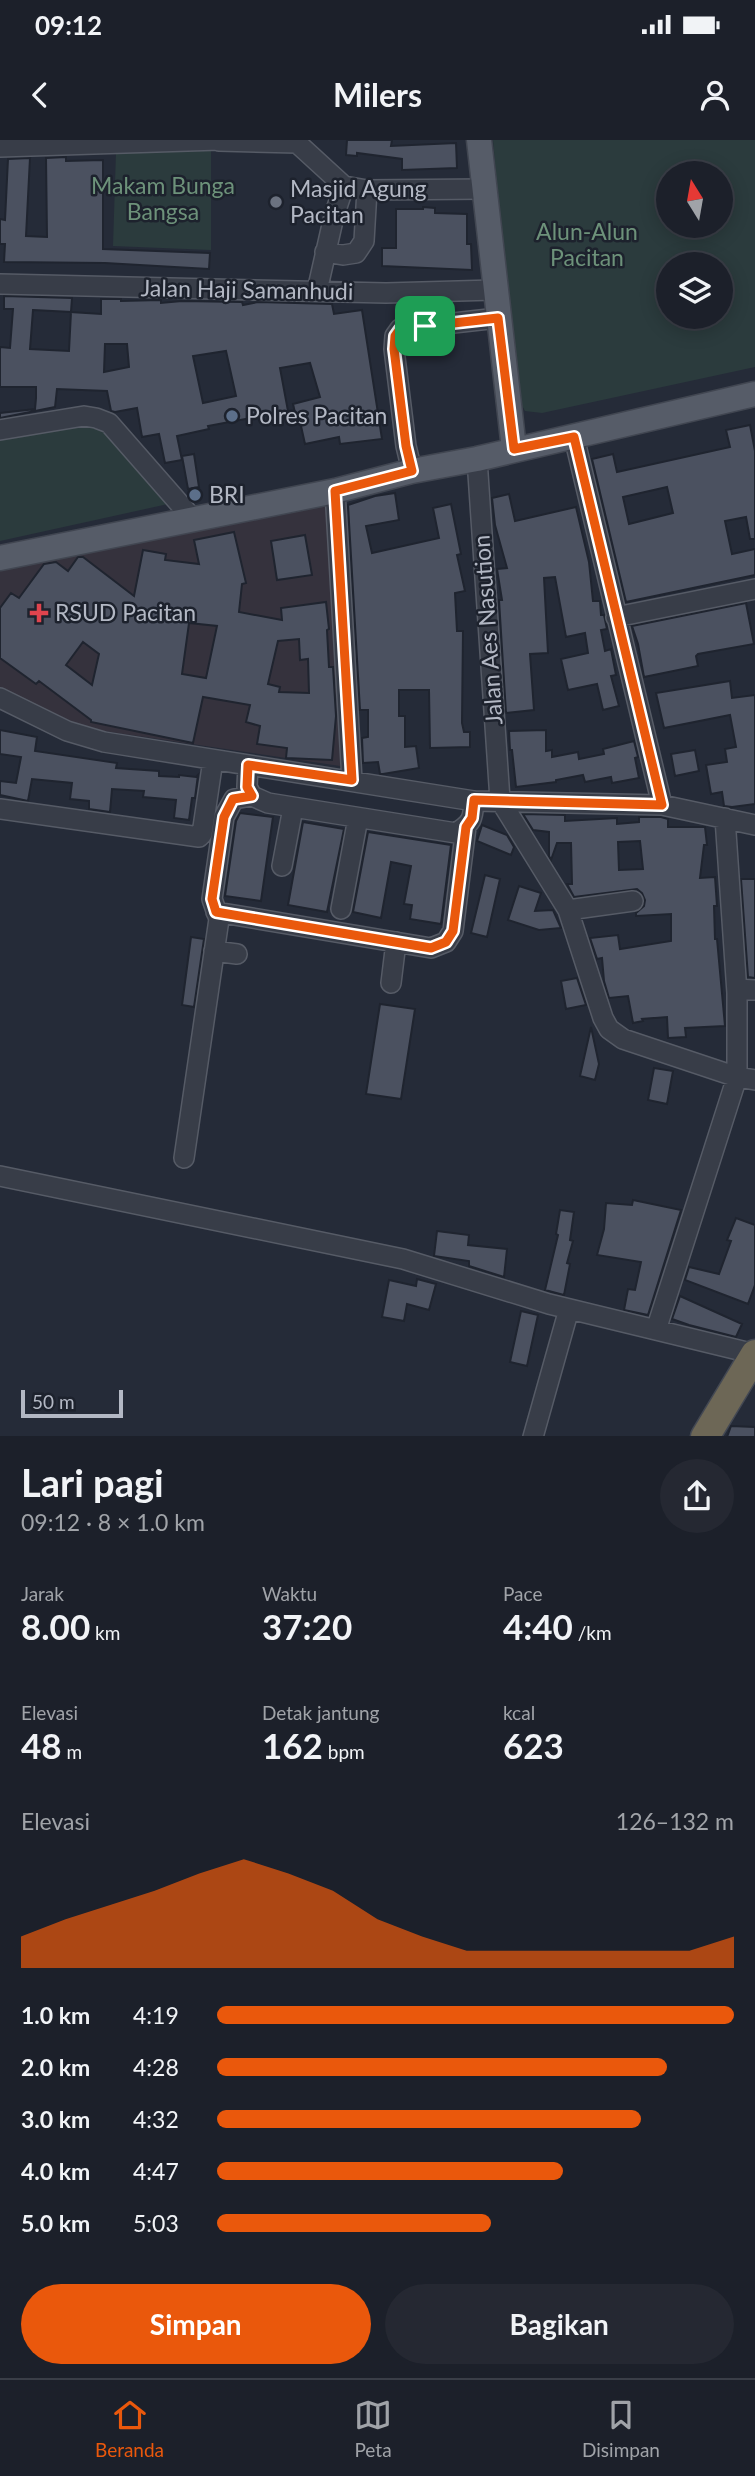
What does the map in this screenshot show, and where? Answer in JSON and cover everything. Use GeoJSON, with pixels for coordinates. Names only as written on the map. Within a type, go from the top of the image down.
{"type":"FeatureCollection","features":[{"type":"Feature","properties":{"kind":"highway"},"geometry":{"type":"LineString","coordinates":[[706,1436],[753,1361]]}},
{"type":"Feature","properties":{"kind":"main road"},"geometry":{"type":"LineString","coordinates":[[479,140],[514,449]]}},
{"type":"Feature","properties":{"kind":"main road"},"geometry":{"type":"LineString","coordinates":[[0,558],[335,491],[412,471],[477,459],[755,394]]}},
{"type":"Feature","properties":{"kind":"street"},"geometry":{"type":"LineString","coordinates":[[0,147],[297,141],[344,186],[367,190],[484,189]]}},
{"type":"Feature","properties":{"kind":"street"},"geometry":{"type":"LineString","coordinates":[[317,291],[344,186]]}},
{"type":"Feature","properties":{"kind":"street"},"geometry":{"type":"LineString","coordinates":[[325,252],[342,255],[356,253],[364,241],[367,190]]}},
{"type":"Feature","properties":{"kind":"street","name":"Jalan Haji Samanhudi"},"geometry":{"type":"LineString","coordinates":[[0,284],[386,293],[494,290]]}},
{"type":"Feature","properties":{"kind":"street"},"geometry":{"type":"LineString","coordinates":[[412,471],[404,432],[394,349],[395,336],[400,329],[498,318]]}},
{"type":"Feature","properties":{"kind":"street"},"geometry":{"type":"LineString","coordinates":[[0,430],[84,416],[109,423],[193,519]]}},
{"type":"Feature","properties":{"kind":"street"},"geometry":{"type":"LineString","coordinates":[[574,437],[662,805]]}},
{"type":"Feature","properties":{"kind":"street","name":"Jalan Aes Nasution"},"geometry":{"type":"LineString","coordinates":[[477,459],[500,800]]}},
{"type":"Feature","properties":{"kind":"street"},"geometry":{"type":"LineString","coordinates":[[335,491],[352,780]]}},
{"type":"Feature","properties":{"kind":"street"},"geometry":{"type":"LineString","coordinates":[[616,617],[755,589]]}},
{"type":"Feature","properties":{"kind":"street"},"geometry":{"type":"LineString","coordinates":[[0,698],[67,731],[104,742],[474,800],[662,805],[755,825]]}},
{"type":"Feature","properties":{"kind":"street"},"geometry":{"type":"LineString","coordinates":[[0,809],[199,837],[202,834],[213,760]]}},
{"type":"Feature","properties":{"kind":"street"},"geometry":{"type":"LineString","coordinates":[[248,765],[247,787],[252,796]]}},
{"type":"Feature","properties":{"kind":"street"},"geometry":{"type":"LineString","coordinates":[[184,1158],[219,919],[212,899],[224,817],[233,799],[252,796],[268,803],[456,833],[466,827],[472,818],[474,800]]}},
{"type":"Feature","properties":{"kind":"street"},"geometry":{"type":"LineString","coordinates":[[429,828],[445,796]]}},
{"type":"Feature","properties":{"kind":"street"},"geometry":{"type":"LineString","coordinates":[[500,800],[568,910],[609,1029],[623,1039],[746,1079]]}},
{"type":"Feature","properties":{"kind":"street"},"geometry":{"type":"LineString","coordinates":[[282,866],[293,807]]}},
{"type":"Feature","properties":{"kind":"street"},"geometry":{"type":"LineString","coordinates":[[341,909],[358,818]]}},
{"type":"Feature","properties":{"kind":"street"},"geometry":{"type":"LineString","coordinates":[[656,1330],[726,1118],[746,1079],[746,989],[725,818]]}},
{"type":"Feature","properties":{"kind":"street"},"geometry":{"type":"LineString","coordinates":[[216,912],[431,948],[446,942],[453,931],[466,827]]}},
{"type":"Feature","properties":{"kind":"street"},"geometry":{"type":"LineString","coordinates":[[568,910],[633,901]]}},
{"type":"Feature","properties":{"kind":"street"},"geometry":{"type":"LineString","coordinates":[[391,983],[396,942]]}},
{"type":"Feature","properties":{"kind":"street"},"geometry":{"type":"LineString","coordinates":[[214,951],[237,954]]}},
{"type":"Feature","properties":{"kind":"street"},"geometry":{"type":"LineString","coordinates":[[0,1176],[403,1259],[569,1309],[656,1330],[753,1361]]}},
{"type":"Feature","properties":{"kind":"street"},"geometry":{"type":"LineString","coordinates":[[533,1436],[569,1309]]}},
{"type":"Feature","properties":{"kind":"shaded area"},"geometry":{"type":"Polygon","coordinates":[[[327,495],[341,700],[340,766],[97,730],[21,705],[0,692],[0,569],[327,495]]]}},
{"type":"Feature","properties":{"kind":"green space","name":"Alun-Alun Pacitan"},"geometry":{"type":"Polygon","coordinates":[[[493,140],[755,140],[755,367],[542,413],[525,411],[515,394],[493,140]]]}},
{"type":"Feature","properties":{"kind":"green space","name":"Makam Bunga Bangsa"},"geometry":{"type":"Polygon","coordinates":[[[211,148],[211,250],[113,246],[116,152],[211,148]]]}},
{"type":"Feature","properties":{"kind":"green space"},"geometry":{"type":"Polygon","coordinates":[[[91,422],[107,429],[168,504],[0,541],[0,435],[91,422]]]}},
{"type":"Feature","properties":{"kind":"building"},"geometry":{"type":"Polygon","coordinates":[[[347,140],[392,140],[391,146],[456,143],[457,168],[402,170],[402,159],[357,153],[357,156],[346,155],[347,140]]]}},
{"type":"Feature","properties":{"kind":"building"},"geometry":{"type":"Polygon","coordinates":[[[66,157],[66,161],[103,160],[103,249],[210,253],[209,269],[105,263],[4,262],[5,244],[0,244],[0,219],[5,220],[8,159],[30,158],[26,236],[47,237],[46,158],[66,157]]]}},
{"type":"Feature","properties":{"kind":"building"},"geometry":{"type":"Polygon","coordinates":[[[435,208],[435,213],[467,214],[467,244],[471,244],[472,270],[382,266],[382,248],[396,248],[396,209],[435,208]]]}},
{"type":"Feature","properties":{"kind":"building"},"geometry":{"type":"Polygon","coordinates":[[[4,296],[72,298],[71,312],[101,314],[101,299],[161,300],[161,303],[242,302],[243,305],[258,302],[332,304],[334,314],[362,310],[382,439],[340,444],[339,437],[305,444],[293,404],[320,397],[310,363],[280,368],[288,411],[208,426],[209,429],[177,436],[182,460],[165,463],[159,434],[142,437],[137,408],[111,411],[107,391],[57,389],[55,407],[0,418],[0,413],[35,409],[36,398],[36,387],[0,387],[0,347],[10,348],[13,309],[4,309],[4,296]],[[33,310],[30,349],[69,351],[71,312],[33,310]],[[105,344],[104,372],[129,367],[127,344],[105,344]],[[226,351],[193,356],[203,403],[236,396],[226,351]]]}},
{"type":"Feature","properties":{"kind":"building"},"geometry":{"type":"Polygon","coordinates":[[[750,425],[755,451],[755,539],[750,539],[746,517],[725,521],[732,554],[755,549],[755,575],[626,602],[592,459],[613,454],[617,472],[730,447],[726,430],[750,425]],[[667,487],[623,497],[629,524],[673,513],[667,487]]]}},
{"type":"Feature","properties":{"kind":"building"},"geometry":{"type":"Polygon","coordinates":[[[194,454],[199,487],[188,489],[182,456],[194,454]]]}},
{"type":"Feature","properties":{"kind":"building"},"geometry":{"type":"Polygon","coordinates":[[[395,493],[399,520],[366,526],[372,553],[439,538],[433,508],[451,504],[461,554],[457,555],[465,591],[455,593],[457,631],[463,631],[462,723],[464,732],[470,732],[470,747],[430,748],[429,690],[399,690],[399,716],[405,716],[405,747],[416,746],[419,768],[380,774],[378,762],[363,763],[362,738],[368,737],[368,710],[360,710],[348,505],[395,493]]]}},
{"type":"Feature","properties":{"kind":"building"},"geometry":{"type":"Polygon","coordinates":[[[509,494],[515,521],[576,507],[589,562],[593,601],[600,601],[601,615],[604,615],[607,629],[601,630],[605,651],[611,649],[616,675],[611,676],[619,706],[603,710],[597,684],[568,690],[561,659],[588,653],[585,633],[566,637],[555,577],[544,578],[548,653],[530,654],[534,710],[506,713],[499,600],[502,600],[497,569],[507,568],[495,525],[492,498],[509,494]]]}},
{"type":"Feature","properties":{"kind":"building"},"geometry":{"type":"Polygon","coordinates":[[[234,532],[246,583],[242,584],[239,612],[282,620],[281,608],[326,602],[329,667],[333,667],[336,716],[332,760],[286,758],[287,748],[257,744],[260,726],[246,722],[250,705],[203,697],[193,743],[91,722],[39,681],[36,684],[0,658],[0,608],[11,593],[19,598],[44,564],[56,562],[68,571],[78,557],[83,557],[134,596],[143,550],[166,554],[165,560],[199,564],[194,540],[234,532]],[[189,623],[182,674],[206,678],[217,626],[189,623]],[[299,639],[278,641],[268,684],[280,687],[279,692],[309,693],[308,659],[300,660],[299,639]],[[83,642],[66,665],[92,685],[99,654],[83,642]]]}},
{"type":"Feature","properties":{"kind":"building"},"geometry":{"type":"Polygon","coordinates":[[[305,535],[312,575],[277,580],[271,541],[305,535]]]}},
{"type":"Feature","properties":{"kind":"building"},"geometry":{"type":"Polygon","coordinates":[[[746,603],[754,644],[698,654],[698,666],[644,677],[632,626],[746,603]]]}},
{"type":"Feature","properties":{"kind":"building"},"geometry":{"type":"Polygon","coordinates":[[[730,681],[732,698],[755,695],[755,804],[732,807],[724,806],[722,792],[711,794],[706,765],[727,762],[725,749],[736,747],[730,715],[664,728],[656,693],[730,681]]]}},
{"type":"Feature","properties":{"kind":"building"},"geometry":{"type":"Polygon","coordinates":[[[0,730],[37,737],[35,751],[117,763],[116,768],[159,771],[159,776],[198,775],[189,820],[174,818],[176,800],[143,797],[144,791],[112,789],[110,812],[89,809],[89,801],[70,799],[72,783],[32,779],[28,801],[0,795],[0,781],[16,783],[21,757],[0,754],[0,730]]]}},
{"type":"Feature","properties":{"kind":"building"},"geometry":{"type":"Polygon","coordinates":[[[546,730],[546,751],[552,750],[552,757],[578,752],[579,759],[604,754],[603,749],[634,741],[639,778],[612,783],[611,777],[585,782],[583,775],[556,782],[516,787],[509,731],[546,730]]]}},
{"type":"Feature","properties":{"kind":"building"},"geometry":{"type":"Polygon","coordinates":[[[695,750],[699,771],[675,776],[671,754],[695,750]]]}},
{"type":"Feature","properties":{"kind":"building"},"geometry":{"type":"Polygon","coordinates":[[[240,813],[273,817],[261,901],[225,896],[236,821],[240,813]]]}},
{"type":"Feature","properties":{"kind":"building"},"geometry":{"type":"Polygon","coordinates":[[[523,814],[565,815],[565,821],[617,818],[617,824],[639,822],[639,817],[661,817],[668,819],[668,827],[705,827],[707,845],[704,845],[700,878],[715,877],[715,939],[725,1026],[685,1028],[686,1037],[668,1038],[667,1017],[642,1019],[643,1021],[633,1023],[628,996],[609,998],[602,958],[597,959],[590,938],[618,935],[620,949],[671,941],[671,914],[636,916],[645,900],[637,889],[574,897],[567,884],[572,884],[571,843],[557,843],[551,860],[549,832],[533,830],[523,814]],[[640,841],[618,842],[619,870],[643,869],[640,841]]]}},
{"type":"Feature","properties":{"kind":"building"},"geometry":{"type":"Polygon","coordinates":[[[303,822],[344,829],[327,912],[288,905],[303,822]]]}},
{"type":"Feature","properties":{"kind":"building"},"geometry":{"type":"Polygon","coordinates":[[[482,825],[507,835],[514,847],[511,855],[477,841],[482,825]]]}},
{"type":"Feature","properties":{"kind":"building"},"geometry":{"type":"Polygon","coordinates":[[[368,832],[451,845],[441,924],[410,919],[412,905],[404,904],[411,866],[391,862],[381,918],[353,912],[368,832]]]}},
{"type":"Feature","properties":{"kind":"building"},"geometry":{"type":"Polygon","coordinates":[[[485,875],[500,879],[487,937],[471,933],[485,875]]]}},
{"type":"Feature","properties":{"kind":"building"},"geometry":{"type":"Polygon","coordinates":[[[741,879],[755,879],[755,978],[748,977],[741,879]]]}},
{"type":"Feature","properties":{"kind":"building"},"geometry":{"type":"Polygon","coordinates":[[[519,886],[541,893],[535,911],[553,910],[561,928],[539,930],[508,920],[519,886]]]}},
{"type":"Feature","properties":{"kind":"building"},"geometry":{"type":"Polygon","coordinates":[[[191,937],[204,939],[194,1007],[182,1005],[191,937]]]}},
{"type":"Feature","properties":{"kind":"building"},"geometry":{"type":"Polygon","coordinates":[[[577,978],[586,1005],[566,1009],[561,981],[577,978]]]}},
{"type":"Feature","properties":{"kind":"building"},"geometry":{"type":"Polygon","coordinates":[[[380,1004],[415,1009],[401,1099],[366,1094],[380,1004]]]}},
{"type":"Feature","properties":{"kind":"building"},"geometry":{"type":"Polygon","coordinates":[[[591,1027],[599,1064],[595,1080],[580,1076],[591,1027]]]}},
{"type":"Feature","properties":{"kind":"building"},"geometry":{"type":"Polygon","coordinates":[[[654,1068],[673,1071],[667,1104],[648,1100],[654,1068]]]}},
{"type":"Feature","properties":{"kind":"building"},"geometry":{"type":"Polygon","coordinates":[[[633,1200],[681,1210],[648,1315],[624,1310],[628,1289],[635,1290],[641,1262],[597,1255],[604,1229],[606,1203],[632,1205],[633,1200]]]}},
{"type":"Feature","properties":{"kind":"building"},"geometry":{"type":"Polygon","coordinates":[[[560,1210],[574,1212],[570,1240],[573,1241],[567,1263],[570,1264],[564,1295],[545,1290],[558,1235],[560,1210]]]}},
{"type":"Feature","properties":{"kind":"building"},"geometry":{"type":"Polygon","coordinates":[[[736,1218],[755,1225],[755,1285],[748,1304],[685,1280],[689,1267],[719,1274],[731,1241],[727,1240],[736,1218]]]}},
{"type":"Feature","properties":{"kind":"building"},"geometry":{"type":"Polygon","coordinates":[[[437,1231],[469,1235],[468,1245],[507,1249],[504,1277],[469,1266],[469,1261],[434,1256],[437,1231]]]}},
{"type":"Feature","properties":{"kind":"building"},"geometry":{"type":"Polygon","coordinates":[[[417,1279],[436,1284],[429,1310],[407,1304],[404,1321],[382,1317],[389,1280],[416,1286],[417,1279]]]}},
{"type":"Feature","properties":{"kind":"building"},"geometry":{"type":"Polygon","coordinates":[[[680,1296],[742,1324],[736,1337],[672,1319],[680,1296]]]}},
{"type":"Feature","properties":{"kind":"building"},"geometry":{"type":"Polygon","coordinates":[[[521,1311],[538,1315],[527,1366],[510,1362],[521,1311]]]}},
{"type":"Feature","properties":{"kind":"building"},"geometry":{"type":"Polygon","coordinates":[[[731,1426],[755,1427],[755,1436],[727,1436],[731,1426]]]}},
{"type":"Feature","properties":{"kind":"place","name":"Masjid Agung Pacitan"},"geometry":{"type":"Point","coordinates":[276,202]}},
{"type":"Feature","properties":{"kind":"place","name":"Polres Pacitan"},"geometry":{"type":"Point","coordinates":[232,416]}},
{"type":"Feature","properties":{"kind":"place","name":"BRI"},"geometry":{"type":"Point","coordinates":[195,495]}},
{"type":"Feature","properties":{"kind":"place","name":"RSUD Pacitan"},"geometry":{"type":"Point","coordinates":[39,613]}},
{"type":"Feature","properties":{"kind":"route"},"geometry":{"type":"LineString","coordinates":[[498,318],[514,449],[574,437],[662,805],[474,800],[472,818],[466,827],[453,931],[446,942],[431,948],[216,912],[212,899],[224,817],[233,799],[252,796],[247,787],[248,765],[352,780],[335,491],[412,471],[406,446],[394,349],[395,336],[400,329],[425,326],[498,318]]}}]}
